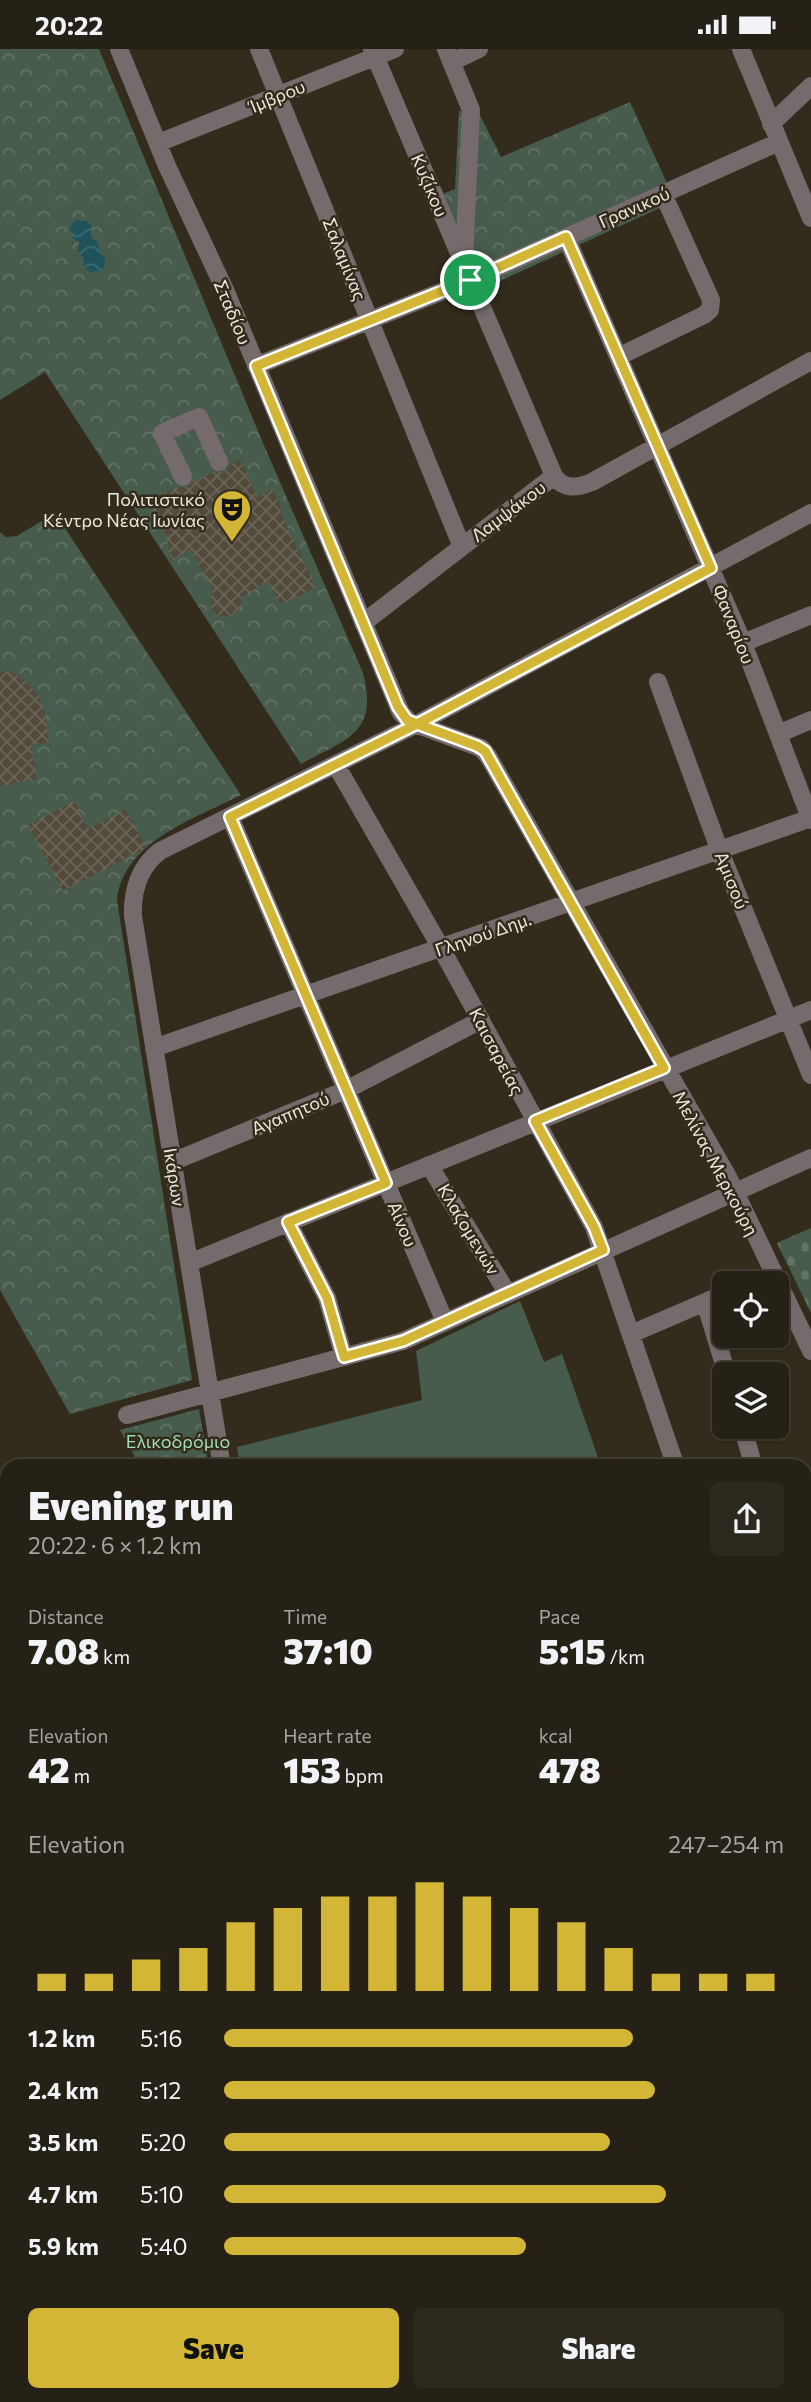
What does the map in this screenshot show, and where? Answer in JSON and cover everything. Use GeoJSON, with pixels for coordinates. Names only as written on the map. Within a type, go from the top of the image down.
{"type":"FeatureCollection","features":[{"type":"Feature","properties":{"kind":"street","name":"Σταδίου"},"geometry":{"type":"LineString","coordinates":[[119,49],[158,143],[225,290],[401,713],[407,720],[417,724]]}},
{"type":"Feature","properties":{"kind":"street","name":"Σαλαμίνας"},"geometry":{"type":"LineString","coordinates":[[259,49],[462,547]]}},
{"type":"Feature","properties":{"kind":"street","name":"Ίμβρου"},"geometry":{"type":"LineString","coordinates":[[158,143],[278,96],[373,53],[395,49]]}},
{"type":"Feature","properties":{"kind":"street"},"geometry":{"type":"LineString","coordinates":[[469,274],[471,110],[449,56],[479,49]]}},
{"type":"Feature","properties":{"kind":"street"},"geometry":{"type":"LineString","coordinates":[[741,49],[811,218]]}},
{"type":"Feature","properties":{"kind":"street","name":"Κυζίκου"},"geometry":{"type":"LineString","coordinates":[[373,53],[554,476]]}},
{"type":"Feature","properties":{"kind":"street"},"geometry":{"type":"LineString","coordinates":[[771,124],[811,86]]}},
{"type":"Feature","properties":{"kind":"street","name":"Γρανικού"},"geometry":{"type":"LineString","coordinates":[[256,366],[370,320],[469,274],[566,237],[779,142]]}},
{"type":"Feature","properties":{"kind":"street"},"geometry":{"type":"LineString","coordinates":[[620,356],[710,310],[711,300],[667,192]]}},
{"type":"Feature","properties":{"kind":"street","name":"Φαναρίου"},"geometry":{"type":"LineString","coordinates":[[566,237],[743,643],[811,819]]}},
{"type":"Feature","properties":{"kind":"street","name":"Λαμψάκου"},"geometry":{"type":"LineString","coordinates":[[363,623],[554,476],[562,485],[581,487],[811,361]]}},
{"type":"Feature","properties":{"kind":"street"},"geometry":{"type":"LineString","coordinates":[[183,477],[162,433],[199,417],[219,462]]}},
{"type":"Feature","properties":{"kind":"street"},"geometry":{"type":"LineString","coordinates":[[230,817],[417,724],[811,513]]}},
{"type":"Feature","properties":{"kind":"street"},"geometry":{"type":"LineString","coordinates":[[743,643],[811,615]]}},
{"type":"Feature","properties":{"kind":"street","name":"Αμισού"},"geometry":{"type":"LineString","coordinates":[[658,682],[719,849],[811,1075]]}},
{"type":"Feature","properties":{"kind":"street"},"geometry":{"type":"LineString","coordinates":[[778,734],[811,720]]}},
{"type":"Feature","properties":{"kind":"street","name":"Μελίνας Μερκούρη"},"geometry":{"type":"LineString","coordinates":[[417,724],[485,751],[735,1192],[773,1271]]}},
{"type":"Feature","properties":{"kind":"street","name":"Καισαρείας"},"geometry":{"type":"LineString","coordinates":[[336,765],[441,948],[594,1227],[673,1459]]}},
{"type":"Feature","properties":{"kind":"street","name":"Ικάρων"},"geometry":{"type":"LineString","coordinates":[[221,1459],[133,916],[136,886],[148,863],[160,851],[230,817]]}},
{"type":"Feature","properties":{"kind":"street","name":"Αίνου"},"geometry":{"type":"LineString","coordinates":[[230,817],[445,1322]]}},
{"type":"Feature","properties":{"kind":"street","name":"Γληνού Δημ."},"geometry":{"type":"LineString","coordinates":[[154,1048],[811,819]]}},
{"type":"Feature","properties":{"kind":"street"},"geometry":{"type":"LineString","coordinates":[[189,1263],[811,1010]]}},
{"type":"Feature","properties":{"kind":"street","name":"Αγαπητού"},"geometry":{"type":"LineString","coordinates":[[172,1161],[346,1090],[481,1020]]}},
{"type":"Feature","properties":{"kind":"street"},"geometry":{"type":"LineString","coordinates":[[127,1415],[403,1341],[811,1158]]}},
{"type":"Feature","properties":{"kind":"street","name":"Κλαζομενών"},"geometry":{"type":"LineString","coordinates":[[429,1165],[508,1294]]}},
{"type":"Feature","properties":{"kind":"street"},"geometry":{"type":"LineString","coordinates":[[288,1222],[327,1298],[344,1357]]}},
{"type":"Feature","properties":{"kind":"street"},"geometry":{"type":"LineString","coordinates":[[631,1334],[712,1299]]}},
{"type":"Feature","properties":{"kind":"street"},"geometry":{"type":"LineString","coordinates":[[705,1302],[723,1362]]}},
{"type":"Feature","properties":{"kind":"street","name":"Μελίνας Μερκούρη"},"geometry":{"type":"LineString","coordinates":[[789,1305],[811,1351]]}},
{"type":"Feature","properties":{"kind":"street"},"geometry":{"type":"LineString","coordinates":[[746,1439],[752,1459]]}},
{"type":"Feature","properties":{"kind":"green space"},"geometry":{"type":"Polygon","coordinates":[[[0,49],[99,49],[263,443],[363,673],[367,693],[362,722],[345,740],[301,764],[45,372],[0,400],[0,49]]]}},
{"type":"Feature","properties":{"kind":"green space"},"geometry":{"type":"Polygon","coordinates":[[[630,102],[675,201],[478,291],[437,196],[455,189],[459,111],[479,113],[501,157],[630,102]]]}},
{"type":"Feature","properties":{"kind":"green space"},"geometry":{"type":"Polygon","coordinates":[[[55,513],[241,795],[183,823],[146,848],[132,863],[122,880],[117,900],[192,1380],[70,1414],[0,1290],[0,532],[6,537],[17,536],[55,513]]]}},
{"type":"Feature","properties":{"kind":"green space"},"geometry":{"type":"Polygon","coordinates":[[[811,1228],[811,1313],[777,1243],[811,1228]]]}},
{"type":"Feature","properties":{"kind":"green space"},"geometry":{"type":"Polygon","coordinates":[[[520,1301],[544,1362],[562,1354],[599,1459],[239,1459],[237,1447],[422,1400],[416,1351],[520,1301]]]}},
{"type":"Feature","properties":{"kind":"green space","name":"Ελικοδρόμιο"},"geometry":{"type":"Polygon","coordinates":[[[199,1409],[208,1459],[136,1459],[120,1430],[199,1409]]]}},
{"type":"Feature","properties":{"kind":"water"},"geometry":{"type":"Polygon","coordinates":[[[77,220],[88,222],[92,228],[91,238],[97,241],[105,259],[105,266],[100,271],[90,272],[84,267],[84,259],[78,251],[79,242],[70,232],[71,225],[77,220]]]}},
{"type":"Feature","properties":{"kind":"building","name":"Πολιτιστικό Κέντρο Νέας Ιωνίας"},"geometry":{"type":"Polygon","coordinates":[[[241,460],[257,497],[272,489],[282,509],[279,510],[316,588],[280,604],[268,581],[241,597],[241,605],[237,611],[230,616],[221,616],[215,614],[212,608],[210,599],[214,591],[190,549],[171,562],[167,538],[157,523],[149,500],[179,487],[187,487],[193,481],[214,472],[223,473],[230,465],[241,460]]]}},
{"type":"Feature","properties":{"kind":"building"},"geometry":{"type":"Polygon","coordinates":[[[0,671],[12,673],[26,681],[39,696],[46,718],[48,743],[31,744],[37,779],[0,786],[0,671]]]}},
{"type":"Feature","properties":{"kind":"building"},"geometry":{"type":"Polygon","coordinates":[[[74,801],[88,829],[125,809],[146,848],[63,891],[28,825],[74,801]]]}},
{"type":"Feature","properties":{"kind":"place","name":"Πολιτιστικό Κέντρο Νέας Ιωνίας"},"geometry":{"type":"Point","coordinates":[232,543]}},
{"type":"Feature","properties":{"kind":"route"},"geometry":{"type":"LineString","coordinates":[[470,280],[256,366],[398,707],[407,720],[417,724],[230,817],[386,1183],[288,1222],[327,1298],[344,1357],[403,1341],[603,1250],[594,1227],[535,1121],[664,1068],[485,751],[417,724],[711,568],[566,237],[470,280]]}}]}
